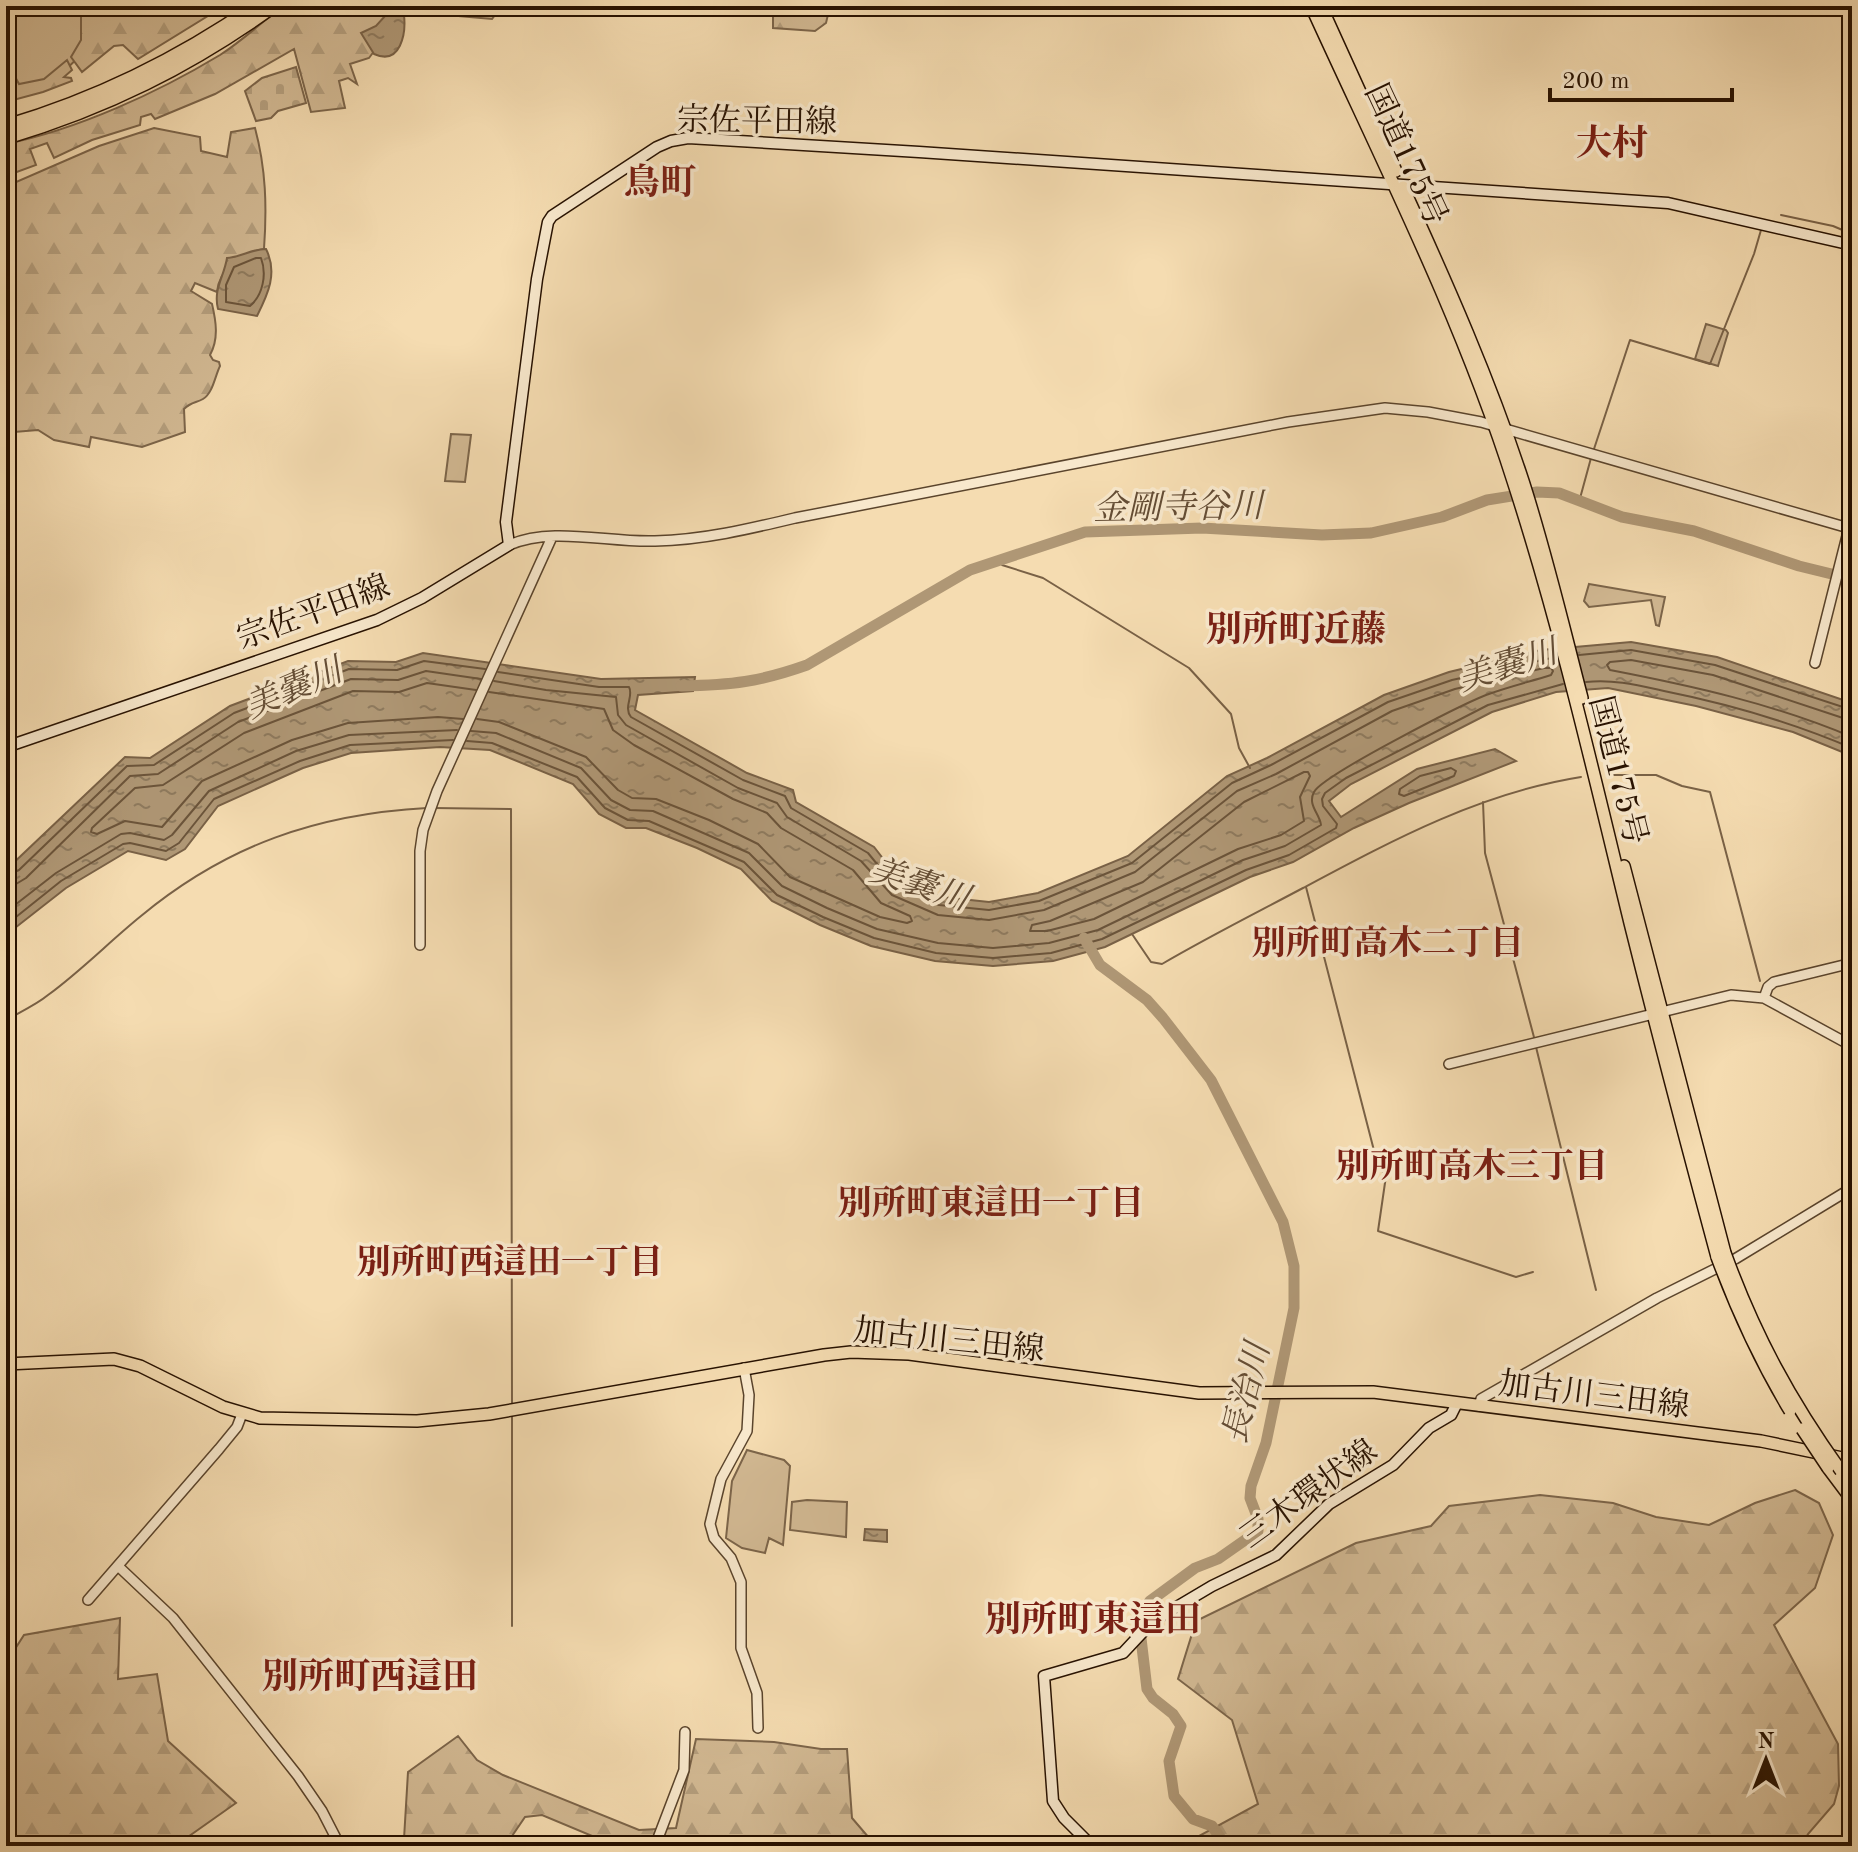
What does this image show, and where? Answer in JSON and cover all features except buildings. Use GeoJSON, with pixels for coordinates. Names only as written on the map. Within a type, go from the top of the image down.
{"type":"FeatureCollection","features":[{"type":"Feature","properties":{"kind":"highway"},"geometry":{"type":"LineString","coordinates":[[6,126],[124,84],[202,41],[255,6]]}},
{"type":"Feature","properties":{"kind":"highway"},"geometry":{"type":"LineString","coordinates":[[6,138],[79,114],[141,87],[208,51],[274,6]]}},
{"type":"Feature","properties":{"kind":"main road","name":"国道175号"},"geometry":{"type":"LineString","coordinates":[[1311,6],[1398,185]]}},
{"type":"Feature","properties":{"kind":"main road","name":"国道175号"},"geometry":{"type":"LineString","coordinates":[[1321,6],[1500,428],[1518,479],[1562,636],[1657,1012],[1738,1314],[1763,1366],[1852,1500]]}},
{"type":"Feature","properties":{"kind":"main road","name":"宗佐平田線"},"geometry":{"type":"LineString","coordinates":[[6,747],[377,620],[422,598],[509,545],[506,522],[537,279],[548,222],[552,216],[671,141],[688,138],[857,148],[1668,203],[1852,245]]}},
{"type":"Feature","properties":{"kind":"main road","name":"国道175号"},"geometry":{"type":"LineString","coordinates":[[1721,1255],[1772,1363],[1802,1417],[1852,1486]]}},
{"type":"Feature","properties":{"kind":"main road","name":"加古川三田線"},"geometry":{"type":"LineString","coordinates":[[6,1364],[114,1359],[140,1366],[223,1407],[242,1414],[278,1420],[450,1419],[824,1355],[898,1354],[1178,1391],[1268,1394],[1373,1392],[1761,1441],[1852,1460]]}},
{"type":"Feature","properties":{"kind":"main road","name":"三木環状線"},"geometry":{"type":"LineString","coordinates":[[1092,1846],[1064,1818],[1053,1801],[1044,1676],[1123,1653],[1153,1621],[1276,1555],[1329,1504],[1393,1465],[1429,1428],[1451,1415],[1457,1403]]}},
{"type":"Feature","properties":{"kind":"street"},"geometry":{"type":"LineString","coordinates":[[509,545],[525,538],[655,541],[733,533],[795,518],[1288,422],[1385,408],[1428,412],[1500,428],[1850,528]]}},
{"type":"Feature","properties":{"kind":"street"},"geometry":{"type":"LineString","coordinates":[[1815,663],[1852,516]]}},
{"type":"Feature","properties":{"kind":"street"},"geometry":{"type":"LineString","coordinates":[[420,945],[420,851],[423,830],[437,791],[552,537]]}},
{"type":"Feature","properties":{"kind":"street"},"geometry":{"type":"LineString","coordinates":[[1764,998],[1768,987],[1774,982],[1852,963]]}},
{"type":"Feature","properties":{"kind":"street"},"geometry":{"type":"LineString","coordinates":[[1449,1064],[1731,995],[1764,998],[1852,1046]]}},
{"type":"Feature","properties":{"kind":"street"},"geometry":{"type":"LineString","coordinates":[[1479,1406],[1481,1399],[1657,1298],[1735,1259],[1852,1188]]}},
{"type":"Feature","properties":{"kind":"street"},"geometry":{"type":"LineString","coordinates":[[744,1368],[749,1395],[747,1431],[721,1479],[710,1524],[714,1538],[731,1558],[741,1582],[741,1648],[757,1693],[758,1728]]}},
{"type":"Feature","properties":{"kind":"street"},"geometry":{"type":"LineString","coordinates":[[88,1600],[237,1427],[242,1414]]}},
{"type":"Feature","properties":{"kind":"street"},"geometry":{"type":"LineString","coordinates":[[119,1567],[173,1618],[298,1776],[322,1811],[340,1846]]}},
{"type":"Feature","properties":{"kind":"street"},"geometry":{"type":"LineString","coordinates":[[655,1846],[684,1770],[685,1732]]}},
{"type":"Feature","properties":{"kind":"green space"},"geometry":{"type":"Polygon","coordinates":[[[6,6],[100,6],[87,49],[57,78],[15,88],[6,67],[6,6]]]}},
{"type":"Feature","properties":{"kind":"green space"},"geometry":{"type":"Polygon","coordinates":[[[86,6],[224,6],[138,59],[123,45],[114,46],[82,72],[71,57],[81,40],[81,12],[86,6]]]}},
{"type":"Feature","properties":{"kind":"green space"},"geometry":{"type":"Polygon","coordinates":[[[283,6],[436,6],[416,12],[404,11],[369,58],[350,64],[357,84],[348,78],[339,81],[345,108],[311,112],[294,49],[215,94],[155,119],[151,114],[141,117],[140,125],[92,140],[54,158],[47,143],[30,149],[36,165],[6,173],[6,144],[89,119],[170,83],[228,50],[283,6]]]}},
{"type":"Feature","properties":{"kind":"green space"},"geometry":{"type":"Polygon","coordinates":[[[438,6],[502,6],[492,19],[447,15],[438,6]]]}},
{"type":"Feature","properties":{"kind":"green space"},"geometry":{"type":"Polygon","coordinates":[[[751,6],[830,6],[826,23],[815,31],[773,28],[773,15],[757,16],[751,6]]]}},
{"type":"Feature","properties":{"kind":"green space"},"geometry":{"type":"Polygon","coordinates":[[[6,60],[19,84],[44,79],[67,60],[72,70],[64,77],[72,81],[6,102],[6,60]]]}},
{"type":"Feature","properties":{"kind":"green space"},"geometry":{"type":"Polygon","coordinates":[[[296,67],[306,103],[256,121],[245,91],[262,78],[296,67]]]}},
{"type":"Feature","properties":{"kind":"green space"},"geometry":{"type":"Polygon","coordinates":[[[154,128],[200,137],[201,151],[227,157],[231,132],[255,128],[259,143],[265,188],[264,249],[233,263],[222,276],[217,292],[195,283],[191,291],[212,304],[216,336],[210,355],[220,366],[211,389],[203,399],[184,409],[185,432],[142,447],[91,437],[89,447],[54,440],[38,430],[14,432],[6,429],[6,182],[14,183],[99,146],[154,128]]]}},
{"type":"Feature","properties":{"kind":"green space"},"geometry":{"type":"Polygon","coordinates":[[[1706,324],[1728,333],[1718,366],[1695,359],[1706,324]]]}},
{"type":"Feature","properties":{"kind":"green space"},"geometry":{"type":"Polygon","coordinates":[[[451,434],[471,435],[465,482],[445,481],[451,434]]]}},
{"type":"Feature","properties":{"kind":"green space"},"geometry":{"type":"Polygon","coordinates":[[[1589,584],[1665,597],[1659,626],[1656,625],[1651,600],[1589,607],[1584,601],[1589,584]]]}},
{"type":"Feature","properties":{"kind":"green space"},"geometry":{"type":"Polygon","coordinates":[[[747,1450],[784,1460],[790,1466],[783,1545],[769,1538],[765,1553],[742,1548],[726,1538],[732,1481],[747,1450]]]}},
{"type":"Feature","properties":{"kind":"green space"},"geometry":{"type":"Polygon","coordinates":[[[1795,1490],[1819,1503],[1833,1535],[1815,1588],[1774,1625],[1838,1744],[1839,1786],[1834,1804],[1808,1834],[1802,1846],[1186,1846],[1186,1843],[1258,1804],[1232,1720],[1178,1679],[1196,1621],[1356,1543],[1431,1526],[1449,1506],[1540,1495],[1613,1503],[1656,1517],[1709,1525],[1755,1503],[1795,1490]]]}},
{"type":"Feature","properties":{"kind":"green space"},"geometry":{"type":"Polygon","coordinates":[[[792,1502],[847,1502],[846,1537],[790,1530],[792,1502]]]}},
{"type":"Feature","properties":{"kind":"green space"},"geometry":{"type":"Polygon","coordinates":[[[120,1618],[118,1679],[157,1674],[168,1741],[236,1803],[175,1846],[19,1846],[6,1815],[6,1663],[24,1635],[120,1618]]]}},
{"type":"Feature","properties":{"kind":"green space"},"geometry":{"type":"Polygon","coordinates":[[[458,1736],[477,1760],[503,1775],[639,1830],[676,1828],[696,1739],[847,1749],[852,1818],[876,1846],[616,1846],[542,1815],[525,1817],[508,1842],[495,1846],[421,1846],[404,1839],[408,1772],[458,1736]]]}},
{"type":"Feature","properties":{"kind":"water"},"geometry":{"type":"Polygon","coordinates":[[[404,15],[403,38],[396,52],[383,57],[374,54],[361,33],[376,26],[385,16],[404,15]]]}},
{"type":"Feature","properties":{"kind":"water"},"geometry":{"type":"Polygon","coordinates":[[[266,249],[271,275],[257,316],[218,309],[218,289],[227,258],[266,249]]]}},
{"type":"Feature","properties":{"kind":"water","name":"美嚢川"},"geometry":{"type":"Polygon","coordinates":[[[1631,642],[1717,657],[1852,703],[1852,756],[1793,732],[1696,706],[1608,688],[1556,692],[1492,712],[1351,784],[1329,801],[1341,817],[1417,769],[1495,749],[1516,761],[1409,803],[1354,828],[1293,862],[1250,877],[1105,947],[1053,961],[993,966],[935,961],[871,946],[820,925],[772,901],[741,869],[646,828],[626,828],[599,814],[573,784],[490,750],[440,747],[351,753],[303,768],[218,806],[185,849],[166,860],[128,851],[66,888],[6,935],[6,870],[125,757],[150,758],[230,706],[348,661],[396,662],[423,653],[601,679],[695,677],[693,691],[638,695],[635,710],[747,773],[793,790],[796,802],[874,847],[899,879],[942,897],[989,902],[1038,893],[1128,856],[1227,776],[1384,695],[1449,672],[1541,650],[1631,642]]]}},
{"type":"Feature","properties":{"kind":"water"},"geometry":{"type":"Polygon","coordinates":[[[865,1529],[887,1530],[887,1542],[864,1540],[865,1529]]]}},
{"type":"Feature","properties":{"kind":"waterway"},"geometry":{"type":"LineString","coordinates":[[1781,215],[1833,226],[1852,234]]}},
{"type":"Feature","properties":{"kind":"waterway"},"geometry":{"type":"LineString","coordinates":[[1593,452],[1630,340],[1710,364],[1761,230]]}},
{"type":"Feature","properties":{"kind":"waterway"},"geometry":{"type":"LineString","coordinates":[[1579,502],[1591,458]]}},
{"type":"Feature","properties":{"kind":"waterway","name":"金剛寺谷川"},"geometry":{"type":"LineString","coordinates":[[681,686],[745,682],[807,665],[970,570],[1085,532],[1202,528],[1322,535],[1371,533],[1442,517],[1487,500],[1537,492],[1559,493],[1622,517],[1694,531],[1799,566],[1852,579]]}},
{"type":"Feature","properties":{"kind":"waterway"},"geometry":{"type":"LineString","coordinates":[[1002,558],[1002,565],[1043,578],[1189,668],[1231,714],[1239,748],[1250,768]]}},
{"type":"Feature","properties":{"kind":"waterway"},"geometry":{"type":"LineString","coordinates":[[1613,775],[1656,775],[1682,786],[1710,792],[1760,981]]}},
{"type":"Feature","properties":{"kind":"waterway"},"geometry":{"type":"LineString","coordinates":[[1132,934],[1151,962],[1162,964],[1438,820],[1508,794],[1581,777]]}},
{"type":"Feature","properties":{"kind":"waterway"},"geometry":{"type":"LineString","coordinates":[[1483,802],[1485,853],[1535,1041]]}},
{"type":"Feature","properties":{"kind":"waterway"},"geometry":{"type":"LineString","coordinates":[[6,1020],[60,986],[173,891],[240,852],[311,826],[348,817],[427,808]]}},
{"type":"Feature","properties":{"kind":"waterway"},"geometry":{"type":"LineString","coordinates":[[433,808],[511,809],[512,1405]]}},
{"type":"Feature","properties":{"kind":"waterway"},"geometry":{"type":"LineString","coordinates":[[1306,887],[1378,1166],[1386,1176],[1378,1231],[1516,1277],[1533,1272]]}},
{"type":"Feature","properties":{"kind":"waterway","name":"長治川"},"geometry":{"type":"LineString","coordinates":[[1084,938],[1100,965],[1147,1000],[1211,1080],[1283,1222],[1294,1266],[1294,1308],[1266,1443],[1251,1486],[1250,1498],[1258,1519],[1258,1531],[1218,1559],[1195,1568],[1150,1601],[1143,1611],[1140,1630],[1147,1689],[1181,1726],[1169,1761],[1174,1796],[1193,1819],[1212,1826],[1226,1846]]}},
{"type":"Feature","properties":{"kind":"waterway"},"geometry":{"type":"LineString","coordinates":[[1536,1047],[1596,1290]]}},
{"type":"Feature","properties":{"kind":"waterway"},"geometry":{"type":"LineString","coordinates":[[512,1415],[512,1626]]}},
{"type":"Feature","properties":{"kind":"district","name":"大村"},"geometry":{"type":"Point","coordinates":[1612,142]}},
{"type":"Feature","properties":{"kind":"district","name":"鳥町"},"geometry":{"type":"Point","coordinates":[660,181]}},
{"type":"Feature","properties":{"kind":"district","name":"別所町近藤"},"geometry":{"type":"Point","coordinates":[1296,628]}},
{"type":"Feature","properties":{"kind":"district","name":"別所町高木二丁目"},"geometry":{"type":"Point","coordinates":[1388,942]}},
{"type":"Feature","properties":{"kind":"district","name":"別所町高木三丁目"},"geometry":{"type":"Point","coordinates":[1472,1165]}},
{"type":"Feature","properties":{"kind":"district","name":"別所町東這田一丁目"},"geometry":{"type":"Point","coordinates":[991,1202]}},
{"type":"Feature","properties":{"kind":"district","name":"別所町西這田一丁目"},"geometry":{"type":"Point","coordinates":[510,1261]}},
{"type":"Feature","properties":{"kind":"district","name":"別所町東這田"},"geometry":{"type":"Point","coordinates":[1093,1618]}},
{"type":"Feature","properties":{"kind":"district","name":"別所町西這田"},"geometry":{"type":"Point","coordinates":[370,1675]}}]}
